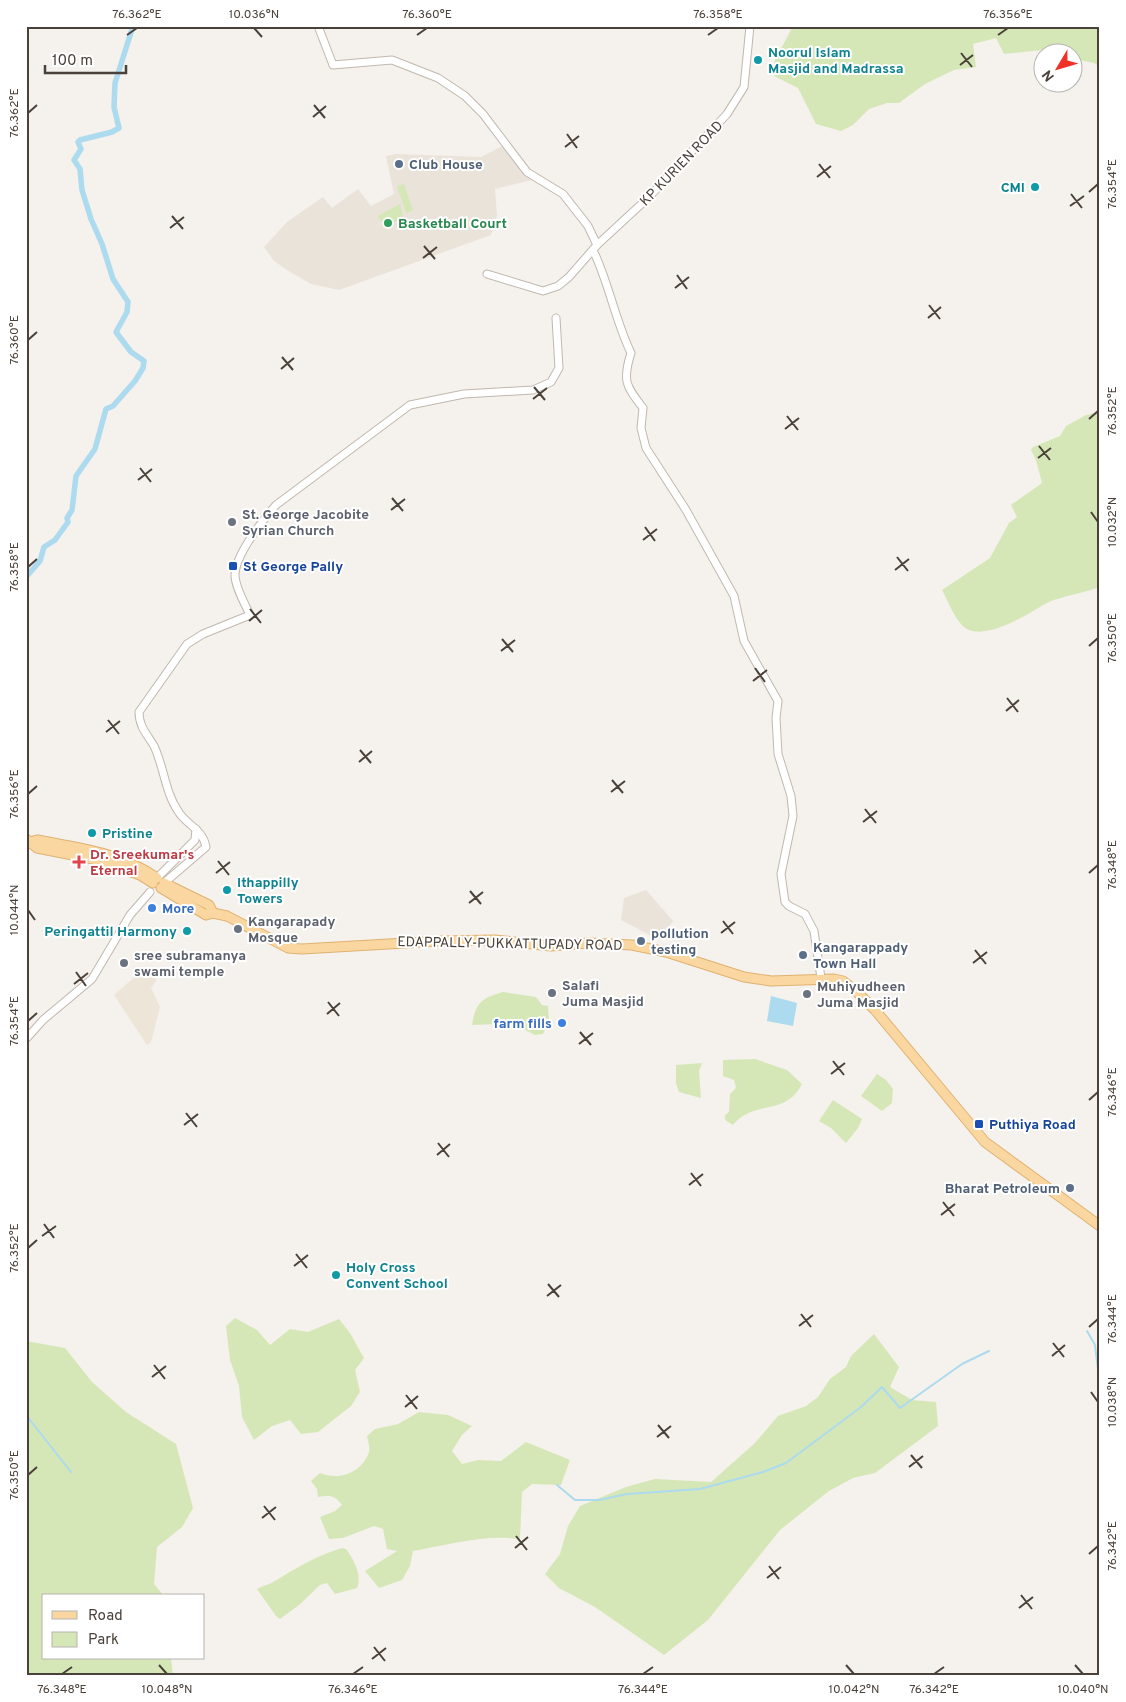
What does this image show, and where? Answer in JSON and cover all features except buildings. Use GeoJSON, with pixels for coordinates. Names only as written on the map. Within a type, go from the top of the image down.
{"type":"FeatureCollection","features":[{"type":"Feature","properties":{"kind":"main road","name":"EDAPPALLY-PUKKATTUPADY ROAD"},"geometry":{"type":"LineString","coordinates":[[28,840],[99,852],[141,867],[156,885],[209,906],[213,912],[227,916],[288,948],[327,949],[382,943],[496,940],[551,946],[588,943],[632,944],[666,952],[744,977],[771,981],[821,978],[843,981],[856,991],[985,1142],[1100,1226]]}},
{"type":"Feature","properties":{"kind":"street"},"geometry":{"type":"LineString","coordinates":[[318,26],[333,65],[392,60],[438,78],[465,96],[483,114],[528,172],[563,194],[588,226],[618,326],[631,353],[627,367],[627,388],[643,408],[642,428],[646,448],[686,510],[734,596],[744,641],[778,701],[776,718],[778,754],[780,768],[791,796],[793,816],[780,874],[785,902],[805,914],[814,931],[821,978]]}},
{"type":"Feature","properties":{"kind":"street","name":"KP KURIEN ROAD"},"geometry":{"type":"LineString","coordinates":[[487,274],[543,291],[558,286],[569,277],[595,248],[649,197],[727,114],[744,87],[750,26]]}},
{"type":"Feature","properties":{"kind":"street"},"geometry":{"type":"LineString","coordinates":[[156,885],[206,847],[205,840],[179,813],[173,802],[157,754],[139,721],[139,712],[187,644],[203,634],[250,615],[235,575],[243,552],[261,522],[276,505],[334,464],[407,406],[427,400],[464,394],[533,390],[551,382],[559,368],[556,318]]}},
{"type":"Feature","properties":{"kind":"street"},"geometry":{"type":"LineString","coordinates":[[26,1039],[43,1020],[92,978],[130,915],[196,840],[196,829]]}},
{"type":"Feature","properties":{"kind":"shaded area"},"geometry":{"type":"Polygon","coordinates":[[[504,145],[532,180],[495,189],[497,216],[491,235],[339,290],[311,284],[274,261],[264,247],[287,222],[323,197],[332,208],[358,189],[371,206],[394,194],[386,156],[396,154],[481,157],[504,145]]]}},
{"type":"Feature","properties":{"kind":"shaded area"},"geometry":{"type":"Polygon","coordinates":[[[646,890],[673,921],[659,940],[621,920],[624,898],[646,890]]]}},
{"type":"Feature","properties":{"kind":"shaded area"},"geometry":{"type":"Polygon","coordinates":[[[145,968],[157,980],[151,988],[160,1007],[151,1042],[147,1045],[114,995],[145,968]]]}},
{"type":"Feature","properties":{"kind":"green space"},"geometry":{"type":"Polygon","coordinates":[[[793,26],[1100,26],[1100,67],[1094,63],[1084,61],[1084,42],[1034,42],[1034,51],[1004,54],[996,38],[973,44],[976,67],[954,70],[925,84],[899,103],[887,103],[869,109],[853,125],[841,131],[816,124],[798,88],[774,76],[774,62],[793,26]]]}},
{"type":"Feature","properties":{"kind":"green space"},"geometry":{"type":"Polygon","coordinates":[[[404,184],[413,210],[406,213],[397,186],[404,184]]]}},
{"type":"Feature","properties":{"kind":"green space","name":"Basketball Court"},"geometry":{"type":"Polygon","coordinates":[[[400,204],[403,215],[386,230],[378,216],[400,204]]]}},
{"type":"Feature","properties":{"kind":"green space"},"geometry":{"type":"Polygon","coordinates":[[[1100,412],[1100,587],[1050,602],[1003,626],[979,632],[969,630],[958,620],[942,590],[990,558],[1009,523],[1017,517],[1011,505],[1042,483],[1036,460],[1031,450],[1033,447],[1060,436],[1066,426],[1086,415],[1100,412]]]}},
{"type":"Feature","properties":{"kind":"green space"},"geometry":{"type":"Polygon","coordinates":[[[503,992],[536,997],[542,1005],[548,1006],[549,1021],[543,1034],[535,1035],[525,1030],[507,1029],[497,1024],[472,1025],[481,1002],[490,996],[503,992]]]}},
{"type":"Feature","properties":{"kind":"green space"},"geometry":{"type":"Polygon","coordinates":[[[755,1059],[787,1070],[802,1084],[787,1101],[751,1112],[733,1125],[725,1120],[725,1115],[729,1112],[730,1094],[736,1088],[734,1080],[723,1076],[723,1060],[755,1059]]]}},
{"type":"Feature","properties":{"kind":"green space"},"geometry":{"type":"Polygon","coordinates":[[[702,1063],[699,1071],[701,1098],[679,1092],[676,1083],[676,1065],[702,1063]]]}},
{"type":"Feature","properties":{"kind":"green space"},"geometry":{"type":"Polygon","coordinates":[[[877,1074],[886,1080],[893,1089],[892,1103],[882,1111],[861,1096],[877,1074]]]}},
{"type":"Feature","properties":{"kind":"green space"},"geometry":{"type":"Polygon","coordinates":[[[833,1100],[862,1119],[858,1128],[846,1143],[831,1128],[819,1121],[833,1100]]]}},
{"type":"Feature","properties":{"kind":"green space"},"geometry":{"type":"Polygon","coordinates":[[[235,1318],[257,1330],[270,1345],[290,1329],[308,1332],[339,1319],[350,1333],[364,1358],[355,1370],[360,1392],[351,1406],[318,1432],[301,1434],[290,1420],[272,1426],[254,1440],[242,1417],[239,1386],[230,1360],[226,1326],[235,1318]]]}},
{"type":"Feature","properties":{"kind":"green space"},"geometry":{"type":"Polygon","coordinates":[[[874,1334],[899,1367],[890,1387],[912,1400],[936,1402],[938,1426],[875,1473],[853,1478],[829,1491],[780,1530],[708,1620],[664,1655],[595,1607],[559,1588],[545,1574],[560,1554],[568,1526],[580,1506],[626,1487],[655,1479],[711,1482],[755,1443],[778,1416],[806,1406],[818,1397],[830,1379],[846,1367],[851,1356],[874,1334]]]}},
{"type":"Feature","properties":{"kind":"green space"},"geometry":{"type":"Polygon","coordinates":[[[26,1341],[65,1348],[92,1382],[126,1412],[176,1444],[193,1508],[182,1527],[157,1547],[154,1584],[162,1594],[42,1594],[42,1660],[171,1660],[173,1676],[26,1676],[26,1341]]]}},
{"type":"Feature","properties":{"kind":"green space"},"geometry":{"type":"Polygon","coordinates":[[[419,1412],[448,1415],[472,1426],[462,1435],[452,1451],[462,1464],[478,1460],[501,1461],[526,1442],[570,1460],[561,1485],[532,1484],[522,1492],[520,1539],[480,1539],[413,1551],[410,1566],[402,1580],[379,1588],[365,1571],[397,1551],[387,1549],[383,1529],[374,1526],[343,1538],[329,1539],[320,1517],[335,1511],[342,1505],[332,1496],[318,1497],[317,1489],[311,1481],[320,1473],[335,1476],[355,1470],[366,1459],[369,1452],[367,1436],[375,1429],[398,1424],[419,1412]]]}},
{"type":"Feature","properties":{"kind":"green space"},"geometry":{"type":"Polygon","coordinates":[[[342,1548],[346,1549],[352,1557],[356,1567],[359,1578],[357,1588],[335,1594],[327,1583],[320,1585],[299,1605],[280,1619],[276,1616],[257,1589],[316,1558],[342,1548]]]}},
{"type":"Feature","properties":{"kind":"water"},"geometry":{"type":"Polygon","coordinates":[[[771,996],[797,1003],[793,1026],[767,1021],[771,996]]]}},
{"type":"Feature","properties":{"kind":"waterway"},"geometry":{"type":"LineString","coordinates":[[26,577],[40,561],[44,547],[55,540],[68,522],[67,518],[72,510],[76,476],[95,449],[106,409],[113,406],[135,381],[143,368],[144,361],[131,352],[116,332],[127,312],[128,302],[113,279],[82,190],[80,169],[74,160],[81,149],[78,142],[80,140],[112,132],[119,128],[114,107],[115,83],[133,26]]}},
{"type":"Feature","properties":{"kind":"waterway"},"geometry":{"type":"LineString","coordinates":[[1087,1331],[1095,1345],[1100,1386]]}},
{"type":"Feature","properties":{"kind":"waterway"},"geometry":{"type":"LineString","coordinates":[[557,1485],[575,1500],[599,1500],[627,1494],[700,1489],[763,1472],[786,1463],[861,1407],[882,1387],[900,1408],[962,1364],[989,1351]]}},
{"type":"Feature","properties":{"kind":"waterway"},"geometry":{"type":"LineString","coordinates":[[26,1415],[71,1472]]}},
{"type":"Feature","properties":{"kind":"place","name":"Noorul Islam Masjid and Madrassa"},"geometry":{"type":"Point","coordinates":[758,60]}},
{"type":"Feature","properties":{"kind":"place","name":"Club House"},"geometry":{"type":"Point","coordinates":[399,164]}},
{"type":"Feature","properties":{"kind":"place","name":"CMI"},"geometry":{"type":"Point","coordinates":[1035,187]}},
{"type":"Feature","properties":{"kind":"place","name":"Basketball Court"},"geometry":{"type":"Point","coordinates":[388,223]}},
{"type":"Feature","properties":{"kind":"place","name":"St. George Jacobite Syrian Church"},"geometry":{"type":"Point","coordinates":[232,522]}},
{"type":"Feature","properties":{"kind":"place","name":"St George Pally"},"geometry":{"type":"Point","coordinates":[233,566]}},
{"type":"Feature","properties":{"kind":"place","name":"Pristine"},"geometry":{"type":"Point","coordinates":[92,833]}},
{"type":"Feature","properties":{"kind":"place","name":"Dr. Sreekumar's Eternal"},"geometry":{"type":"Point","coordinates":[79,862]}},
{"type":"Feature","properties":{"kind":"place","name":"Ithappilly Towers"},"geometry":{"type":"Point","coordinates":[227,890]}},
{"type":"Feature","properties":{"kind":"place","name":"More"},"geometry":{"type":"Point","coordinates":[152,908]}},
{"type":"Feature","properties":{"kind":"place","name":"Kangarapady Mosque"},"geometry":{"type":"Point","coordinates":[238,929]}},
{"type":"Feature","properties":{"kind":"place","name":"Peringattil Harmony"},"geometry":{"type":"Point","coordinates":[187,931]}},
{"type":"Feature","properties":{"kind":"place","name":"pollution testing"},"geometry":{"type":"Point","coordinates":[641,941]}},
{"type":"Feature","properties":{"kind":"place","name":"Kangarappady Town Hall"},"geometry":{"type":"Point","coordinates":[803,955]}},
{"type":"Feature","properties":{"kind":"place","name":"sree subramanya swami temple"},"geometry":{"type":"Point","coordinates":[124,963]}},
{"type":"Feature","properties":{"kind":"place","name":"Salafi Juma Masjid"},"geometry":{"type":"Point","coordinates":[552,993]}},
{"type":"Feature","properties":{"kind":"place","name":"Muhiyudheen Juma Masjid"},"geometry":{"type":"Point","coordinates":[807,994]}},
{"type":"Feature","properties":{"kind":"place","name":"farm fills"},"geometry":{"type":"Point","coordinates":[562,1023]}},
{"type":"Feature","properties":{"kind":"place","name":"Puthiya Road"},"geometry":{"type":"Point","coordinates":[979,1124]}},
{"type":"Feature","properties":{"kind":"place","name":"Bharat Petroleum"},"geometry":{"type":"Point","coordinates":[1070,1188]}},
{"type":"Feature","properties":{"kind":"place","name":"Holy Cross Convent School"},"geometry":{"type":"Point","coordinates":[336,1275]}}]}
